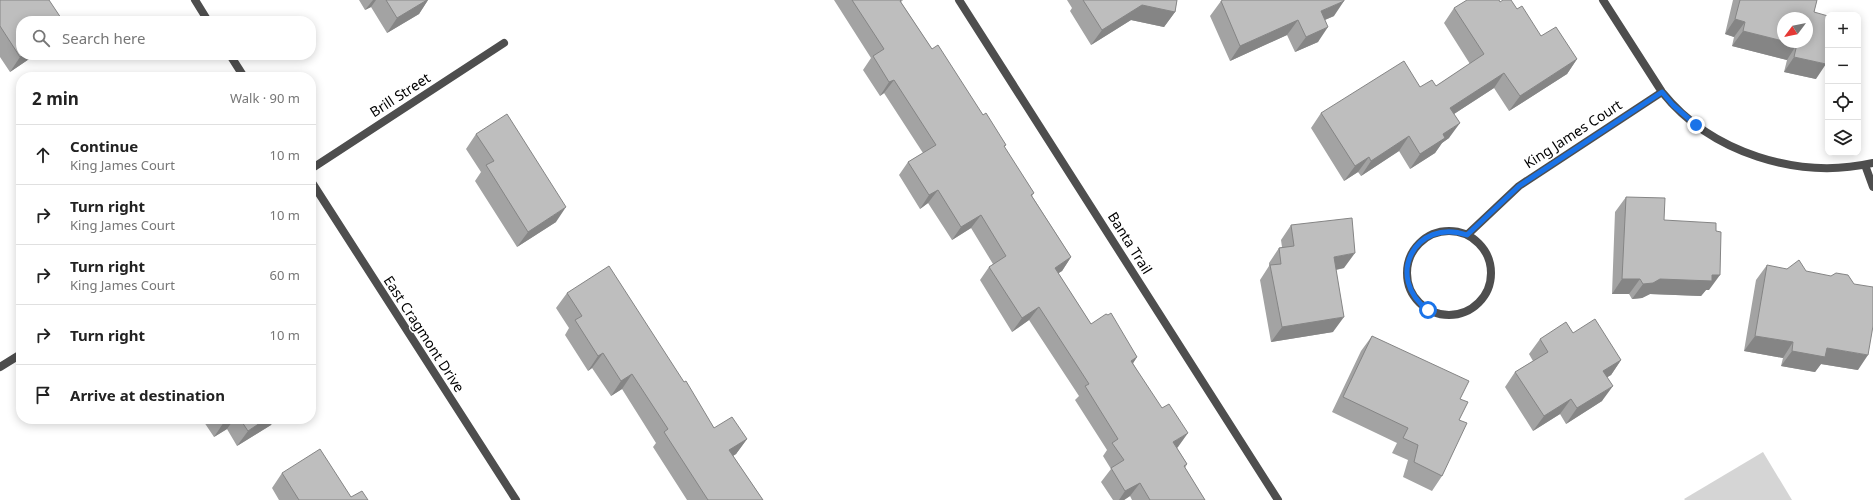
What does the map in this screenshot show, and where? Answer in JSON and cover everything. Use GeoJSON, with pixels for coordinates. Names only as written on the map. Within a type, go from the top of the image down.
{"type":"FeatureCollection","features":[{"type":"Feature","properties":{"kind":"street"},"geometry":{"type":"LineString","coordinates":[[195,0],[205,16]]}},
{"type":"Feature","properties":{"kind":"street","name":"Banta Trail"},"geometry":{"type":"LineString","coordinates":[[960,0],[1278,500]]}},
{"type":"Feature","properties":{"kind":"street"},"geometry":{"type":"LineString","coordinates":[[1603,0],[1662,92],[1673,105],[1696,125],[1722,141],[1749,154],[1776,162],[1807,167],[1835,168],[1869,164],[1873,187]]}},
{"type":"Feature","properties":{"kind":"street","name":"Brill Street"},"geometry":{"type":"LineString","coordinates":[[316,166],[504,43]]}},
{"type":"Feature","properties":{"kind":"street"},"geometry":{"type":"LineString","coordinates":[[233,60],[241,72]]}},
{"type":"Feature","properties":{"kind":"street","name":"King James Court"},"geometry":{"type":"LineString","coordinates":[[1467,235],[1519,186],[1662,92]]}},
{"type":"Feature","properties":{"kind":"street","name":"East Cragmont Drive"},"geometry":{"type":"LineString","coordinates":[[316,189],[516,500]]}},
{"type":"Feature","properties":{"kind":"street"},"geometry":{"type":"LineString","coordinates":[[1450,231],[1467,235],[1475,240],[1487,254],[1491,272],[1488,289],[1478,304],[1471,310],[1453,316],[1436,314],[1420,304],[1410,289],[1407,271],[1411,253],[1431,235],[1450,231]]}},
{"type":"Feature","properties":{"kind":"street"},"geometry":{"type":"LineString","coordinates":[[0,367],[16,357]]}},
{"type":"Feature","properties":{"kind":"shaded area"},"geometry":{"type":"Polygon","coordinates":[[[1763,452],[1792,500],[1684,499],[1763,452]]]}},
{"type":"Feature","properties":{"kind":"building"},"geometry":{"type":"Polygon","coordinates":[[[0,0],[49,0],[60,16],[16,16],[16,51],[0,26],[0,0]]]}},
{"type":"Feature","properties":{"kind":"building"},"geometry":{"type":"Polygon","coordinates":[[[386,0],[427,0],[397,18],[386,0]]]}},
{"type":"Feature","properties":{"kind":"building"},"geometry":{"type":"Polygon","coordinates":[[[852,0],[901,0],[900,1],[932,49],[938,45],[983,115],[986,113],[1006,145],[1004,146],[1034,193],[1031,195],[1071,257],[1055,268],[1091,324],[1106,314],[1108,315],[1111,313],[1137,357],[1131,361],[1162,408],[1169,404],[1188,433],[1173,442],[1187,464],[1184,466],[1205,500],[1150,500],[1140,483],[1125,491],[1111,468],[1124,460],[1112,443],[1118,439],[1085,386],[1089,384],[1039,307],[1022,318],[989,267],[1006,256],[981,215],[961,227],[938,190],[929,195],[908,162],[936,145],[894,80],[889,82],[873,56],[884,49],[852,0]]]}},
{"type":"Feature","properties":{"kind":"building"},"geometry":{"type":"Polygon","coordinates":[[[1083,0],[1177,0],[1175,12],[1142,5],[1102,30],[1083,0]]]}},
{"type":"Feature","properties":{"kind":"building"},"geometry":{"type":"Polygon","coordinates":[[[1467,0],[1499,0],[1500,2],[1503,0],[1511,0],[1517,9],[1522,6],[1541,36],[1556,27],[1577,59],[1520,96],[1504,73],[1450,108],[1460,123],[1443,134],[1445,138],[1420,154],[1409,136],[1371,161],[1369,157],[1355,166],[1321,113],[1404,61],[1420,87],[1432,80],[1436,86],[1484,54],[1454,8],[1467,0]]]}},
{"type":"Feature","properties":{"kind":"building"},"geometry":{"type":"Polygon","coordinates":[[[1740,0],[1817,0],[1814,12],[1825,15],[1825,64],[1794,57],[1796,48],[1813,48],[1813,12],[1777,12],[1777,40],[1743,31],[1745,22],[1735,19],[1740,0]]]}},
{"type":"Feature","properties":{"kind":"building"},"geometry":{"type":"Polygon","coordinates":[[[1221,1],[1344,1],[1321,11],[1328,27],[1306,37],[1298,20],[1240,46],[1221,1]]]}},
{"type":"Feature","properties":{"kind":"building"},"geometry":{"type":"Polygon","coordinates":[[[507,114],[566,207],[528,232],[486,165],[494,161],[476,134],[507,114]]]}},
{"type":"Feature","properties":{"kind":"building"},"geometry":{"type":"Polygon","coordinates":[[[1626,197],[1665,198],[1664,220],[1716,223],[1716,231],[1721,232],[1720,275],[1712,275],[1712,281],[1660,279],[1653,283],[1643,284],[1640,279],[1622,279],[1626,197]]]}},
{"type":"Feature","properties":{"kind":"building"},"geometry":{"type":"Polygon","coordinates":[[[1352,218],[1355,253],[1334,257],[1344,317],[1282,327],[1270,265],[1281,264],[1279,248],[1294,246],[1291,225],[1352,218]]]}},
{"type":"Feature","properties":{"kind":"building"},"geometry":{"type":"Polygon","coordinates":[[[1799,260],[1806,271],[1831,276],[1836,273],[1848,275],[1854,284],[1873,287],[1873,326],[1868,355],[1827,348],[1825,357],[1792,351],[1793,342],[1755,336],[1767,265],[1787,269],[1799,260]]]}},
{"type":"Feature","properties":{"kind":"building"},"geometry":{"type":"Polygon","coordinates":[[[609,266],[684,382],[686,381],[714,428],[732,417],[747,439],[729,450],[763,500],[708,500],[664,432],[668,429],[632,374],[621,381],[603,353],[598,356],[575,320],[582,316],[567,293],[609,266]]]}},
{"type":"Feature","properties":{"kind":"building"},"geometry":{"type":"Polygon","coordinates":[[[1595,319],[1621,360],[1603,371],[1613,386],[1577,408],[1571,399],[1544,416],[1515,372],[1548,352],[1540,339],[1566,322],[1573,333],[1595,319]]]}},
{"type":"Feature","properties":{"kind":"building"},"geometry":{"type":"Polygon","coordinates":[[[1372,336],[1469,381],[1460,399],[1468,402],[1459,420],[1467,423],[1442,476],[1414,462],[1418,445],[1403,438],[1408,428],[1343,397],[1372,336]]]}},
{"type":"Feature","properties":{"kind":"building"},"geometry":{"type":"Polygon","coordinates":[[[243,424],[258,424],[248,431],[243,424]]]}},
{"type":"Feature","properties":{"kind":"building"},"geometry":{"type":"Polygon","coordinates":[[[320,449],[351,497],[362,491],[368,500],[299,500],[282,473],[320,449]]]}},
{"type":"Feature","properties":{"kind":"route"},"geometry":{"type":"LineString","coordinates":[[1428,310],[1414,297],[1407,280],[1408,262],[1411,253],[1424,239],[1440,232],[1450,231],[1467,235],[1475,230],[1482,220],[1519,186],[1662,92],[1673,105],[1696,125]]}}]}
